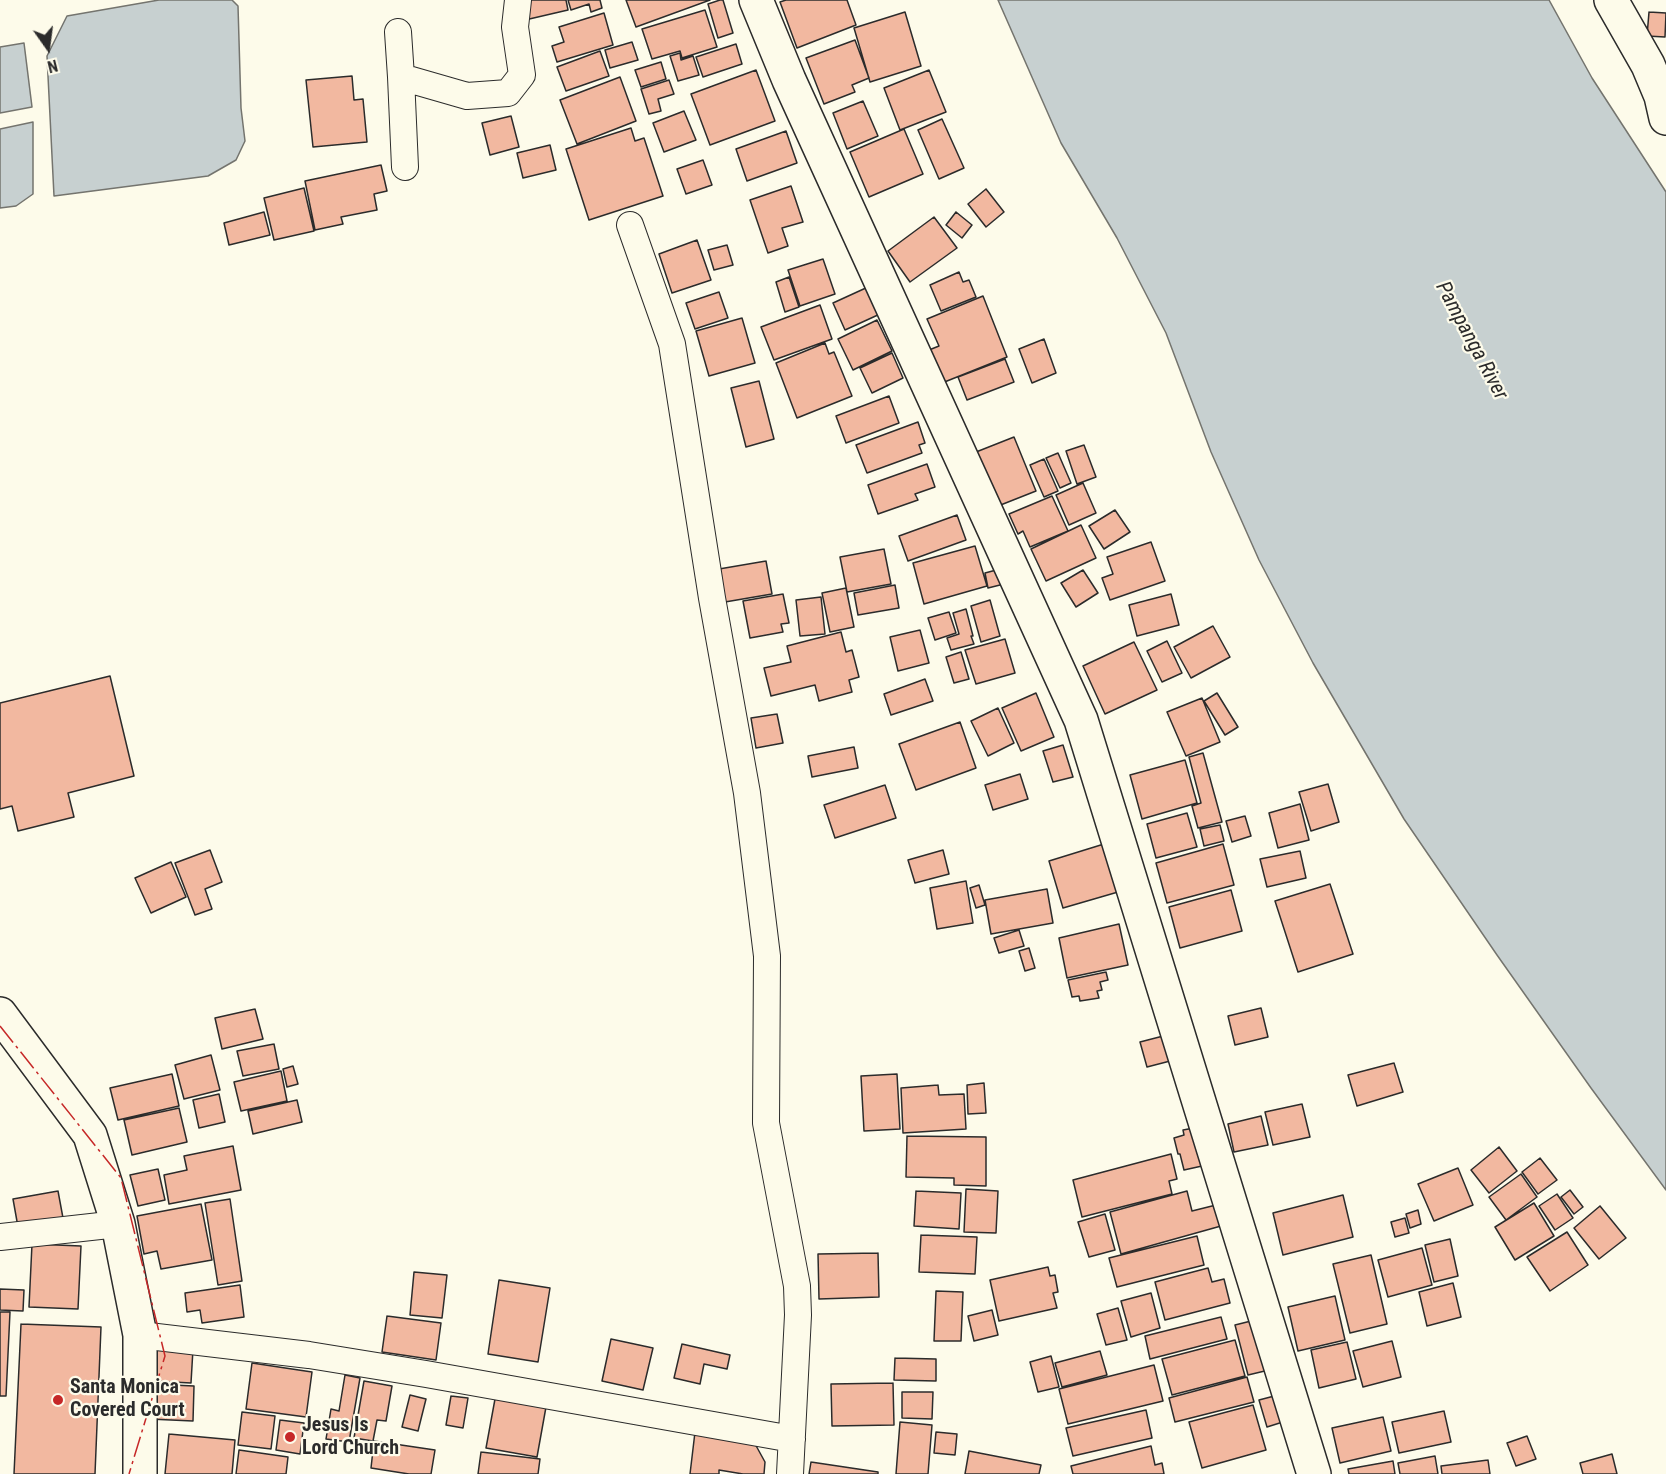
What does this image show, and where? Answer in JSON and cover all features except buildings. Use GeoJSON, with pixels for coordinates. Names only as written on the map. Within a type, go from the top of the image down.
{"type":"FeatureCollection","features":[{"type":"Feature","properties":{"kind":"main road"},"geometry":{"type":"LineString","coordinates":[[756,0],[789,80],[1081,720],[1314,1474]]}},
{"type":"Feature","properties":{"kind":"main road"},"geometry":{"type":"LineString","coordinates":[[1611,0],[1648,65],[1661,96],[1666,118]]}},
{"type":"Feature","properties":{"kind":"main road"},"geometry":{"type":"LineString","coordinates":[[0,1014],[90,1135],[118,1224],[140,1335],[140,1474]]}},
{"type":"Feature","properties":{"kind":"street"},"geometry":{"type":"LineString","coordinates":[[401,77],[467,96],[508,93],[522,75],[515,27],[518,0]]}},
{"type":"Feature","properties":{"kind":"street"},"geometry":{"type":"LineString","coordinates":[[398,32],[405,167]]}},
{"type":"Feature","properties":{"kind":"street"},"geometry":{"type":"LineString","coordinates":[[630,225],[672,344],[712,598],[747,793],[768,957],[766,1124],[797,1286],[798,1315],[790,1474]]}},
{"type":"Feature","properties":{"kind":"street"},"geometry":{"type":"LineString","coordinates":[[0,1237],[118,1224]]}},
{"type":"Feature","properties":{"kind":"street"},"geometry":{"type":"LineString","coordinates":[[140,1335],[321,1357],[792,1439]]}},
{"type":"Feature","properties":{"kind":"water"},"geometry":{"type":"Polygon","coordinates":[[[159,0],[232,0],[238,6],[241,108],[245,141],[236,160],[208,176],[54,196],[47,56],[67,16],[159,0]]]}},
{"type":"Feature","properties":{"kind":"water","name":"Pampanga River"},"geometry":{"type":"Polygon","coordinates":[[[998,0],[1549,0],[1592,78],[1666,192],[1666,1190],[1497,955],[1404,819],[1313,663],[1259,560],[1211,452],[1166,333],[1117,238],[1061,143],[998,0]]]}},
{"type":"Feature","properties":{"kind":"water"},"geometry":{"type":"Polygon","coordinates":[[[24,43],[32,107],[0,113],[0,47],[24,43]]]}},
{"type":"Feature","properties":{"kind":"water"},"geometry":{"type":"Polygon","coordinates":[[[33,122],[33,194],[16,206],[0,208],[0,129],[33,122]]]}},
{"type":"Feature","properties":{"kind":"power"},"geometry":{"type":"LineString","coordinates":[[0,1026],[121,1178],[165,1356],[129,1474]]}},
{"type":"Feature","properties":{"kind":"place","name":"Santa Monica Covered Court"},"geometry":{"type":"Point","coordinates":[58,1400]}},
{"type":"Feature","properties":{"kind":"place","name":"Jesus Is Lord Church"},"geometry":{"type":"Point","coordinates":[290,1437]}}]}
